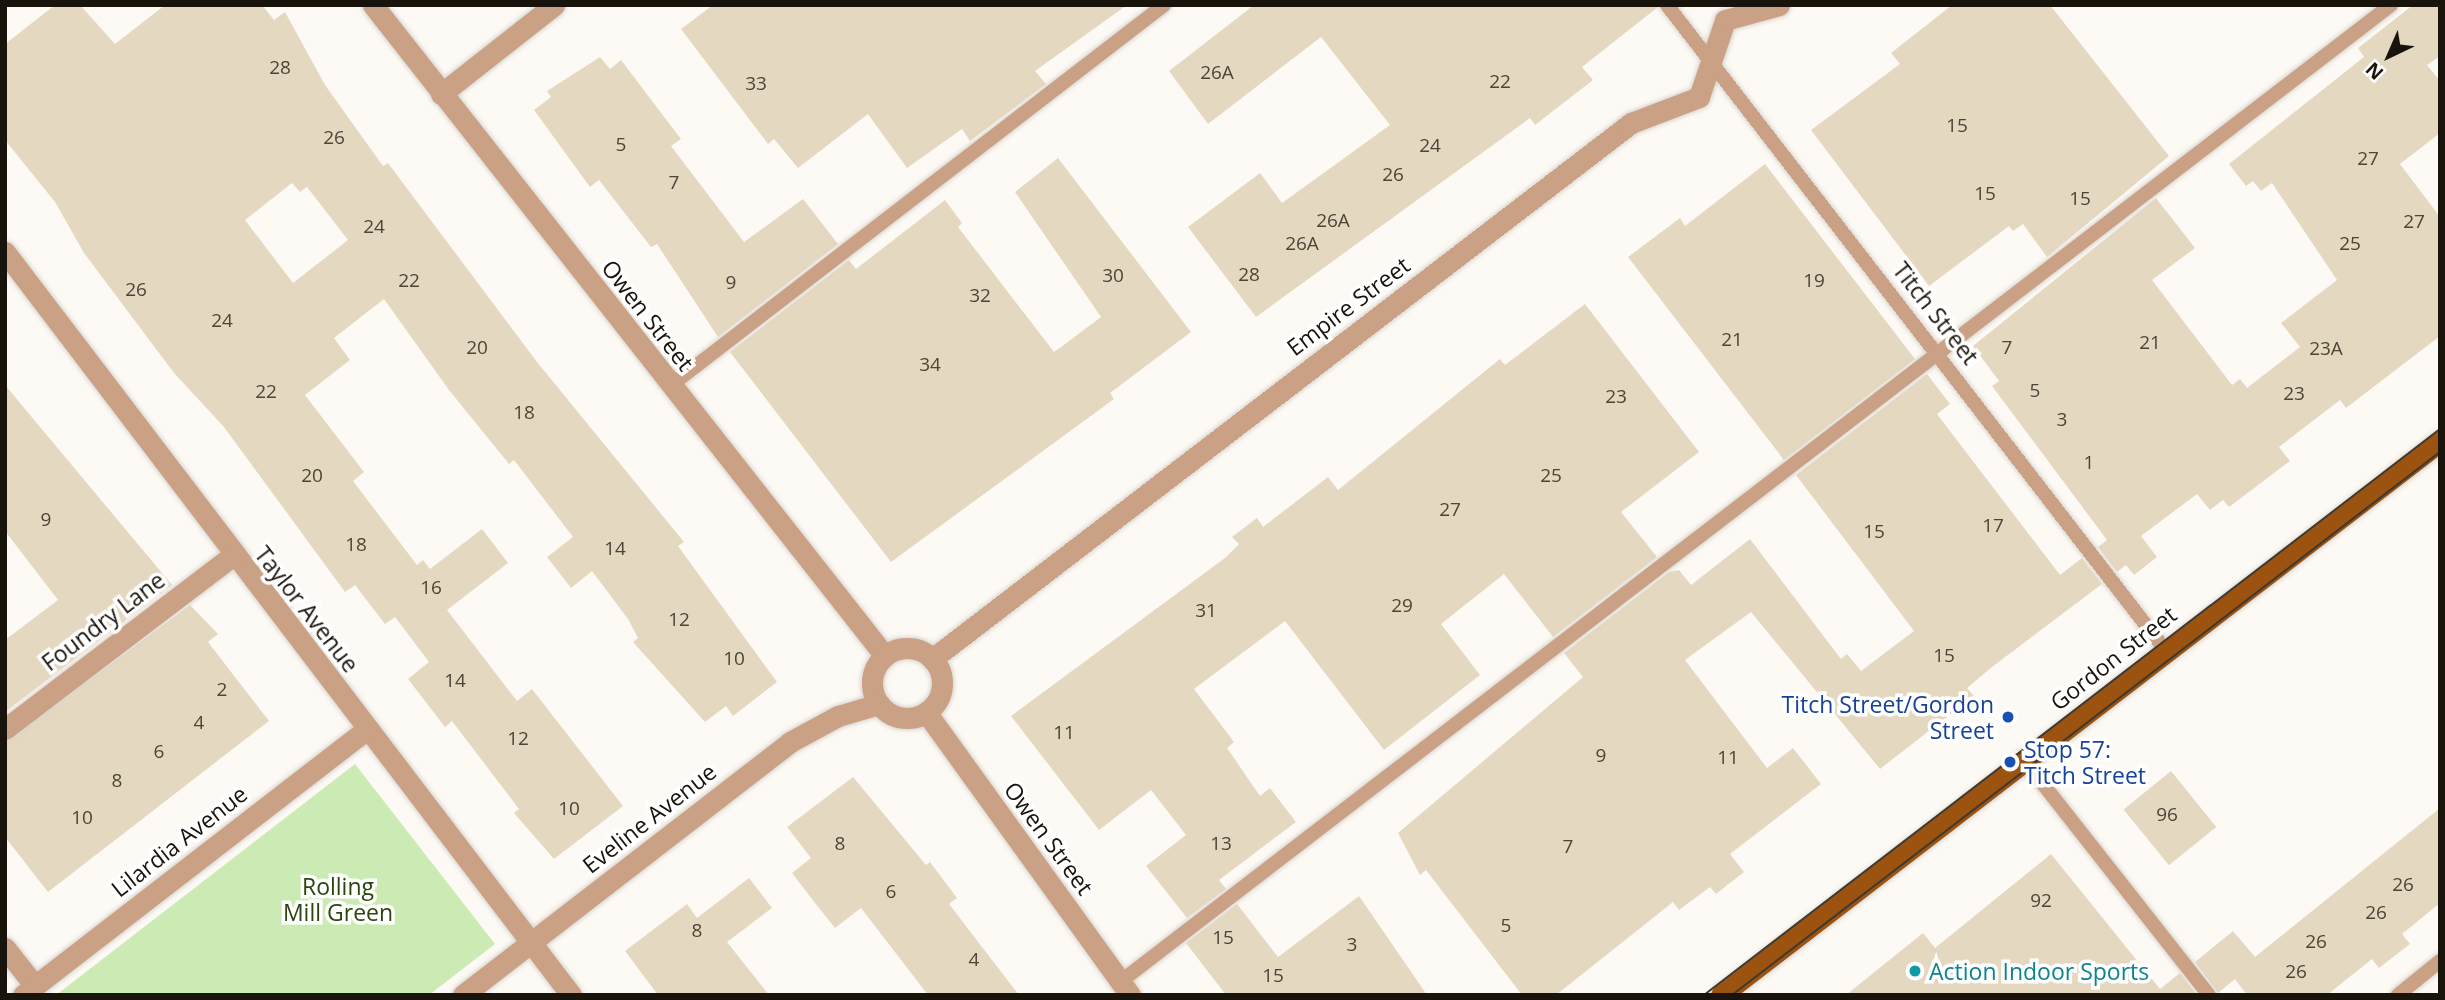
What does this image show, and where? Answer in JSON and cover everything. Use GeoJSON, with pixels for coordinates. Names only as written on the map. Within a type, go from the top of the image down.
{"type":"FeatureCollection","features":[{"type":"Feature","properties":{"kind":"main road","name":"Gordon Street"},"geometry":{"type":"LineString","coordinates":[[1721,995],[2440,441]]}},
{"type":"Feature","properties":{"kind":"street","name":"Owen Street"},"geometry":{"type":"LineString","coordinates":[[373,5],[440,94],[885,656]]}},
{"type":"Feature","properties":{"kind":"street"},"geometry":{"type":"LineString","coordinates":[[440,94],[554,5]]}},
{"type":"Feature","properties":{"kind":"street","name":"Empire Street"},"geometry":{"type":"LineString","coordinates":[[932,659],[1631,123],[1699,97],[1709,60],[1725,20],[1779,5]]}},
{"type":"Feature","properties":{"kind":"street","name":"Taylor Avenue"},"geometry":{"type":"LineString","coordinates":[[5,252],[233,555],[571,995]]}},
{"type":"Feature","properties":{"kind":"street","name":"Foundry Lane"},"geometry":{"type":"LineString","coordinates":[[5,729],[233,555]]}},
{"type":"Feature","properties":{"kind":"street"},"geometry":{"type":"LineString","coordinates":[[904,649],[932,659],[940,693],[926,712],[896,716],[879,704],[873,673],[885,656],[904,649]]}},
{"type":"Feature","properties":{"kind":"street","name":"Eveline Avenue"},"geometry":{"type":"LineString","coordinates":[[463,995],[790,743],[838,716],[879,704]]}},
{"type":"Feature","properties":{"kind":"street","name":"Owen Street"},"geometry":{"type":"LineString","coordinates":[[926,712],[1125,988]]}},
{"type":"Feature","properties":{"kind":"street","name":"Lilardia Avenue"},"geometry":{"type":"LineString","coordinates":[[29,990],[367,729]]}},
{"type":"Feature","properties":{"kind":"street"},"geometry":{"type":"LineString","coordinates":[[5,948],[29,990]]}},
{"type":"Feature","properties":{"kind":"lane"},"geometry":{"type":"LineString","coordinates":[[670,386],[1164,5]]}},
{"type":"Feature","properties":{"kind":"lane","name":"Titch Street"},"geometry":{"type":"LineString","coordinates":[[1667,5],[2166,650]]}},
{"type":"Feature","properties":{"kind":"lane"},"geometry":{"type":"LineString","coordinates":[[1125,988],[1936,351],[2391,5]]}},
{"type":"Feature","properties":{"kind":"lane"},"geometry":{"type":"LineString","coordinates":[[2024,760],[2209,995]]}},
{"type":"Feature","properties":{"kind":"lane"},"geometry":{"type":"LineString","coordinates":[[2398,995],[2440,961]]}},
{"type":"Feature","properties":{"kind":"green space","name":"Rolling Mill Green"},"geometry":{"type":"Polygon","coordinates":[[[355,764],[495,944],[429,995],[56,995],[355,764]]]}},
{"type":"Feature","properties":{"kind":"building"},"geometry":{"type":"Polygon","coordinates":[[[55,5],[80,5],[115,44],[165,5],[262,5],[274,20],[285,12],[325,85],[383,166],[388,163],[537,362],[684,542],[678,546],[777,682],[733,716],[726,706],[705,722],[633,642],[638,638],[628,619],[592,571],[571,588],[547,557],[573,537],[514,460],[509,464],[449,390],[384,299],[334,338],[350,360],[305,395],[364,472],[353,481],[417,565],[423,560],[430,569],[482,529],[508,563],[447,610],[517,701],[532,689],[623,806],[554,859],[514,813],[519,809],[452,721],[445,727],[408,679],[429,662],[395,617],[385,624],[355,585],[345,592],[224,427],[174,373],[84,253],[55,202],[5,140],[5,44],[55,5]],[[292,183],[245,220],[293,283],[348,240],[307,187],[300,192],[292,183]]]}},
{"type":"Feature","properties":{"kind":"building"},"geometry":{"type":"Polygon","coordinates":[[[713,5],[1127,5],[1035,71],[1046,84],[970,141],[962,129],[907,168],[868,114],[798,168],[774,139],[768,144],[681,29],[713,5]]]}},
{"type":"Feature","properties":{"kind":"building"},"geometry":{"type":"Polygon","coordinates":[[[1254,5],[1658,7],[1582,67],[1593,80],[1535,125],[1530,118],[1256,317],[1188,227],[1260,173],[1282,203],[1390,125],[1321,37],[1208,124],[1169,71],[1254,5]]]}},
{"type":"Feature","properties":{"kind":"building"},"geometry":{"type":"Polygon","coordinates":[[[1952,5],[2050,5],[2169,156],[2047,257],[2023,224],[2013,231],[2009,226],[1929,286],[1811,130],[1900,64],[1891,53],[1952,5]]]}},
{"type":"Feature","properties":{"kind":"building"},"geometry":{"type":"Polygon","coordinates":[[[2413,5],[2440,5],[2440,56],[2427,65],[2440,81],[2440,133],[2400,164],[2440,217],[2440,336],[2346,408],[2340,400],[2279,447],[2290,461],[2229,507],[2223,500],[2210,510],[2197,494],[2141,536],[2157,557],[2134,575],[2126,565],[2117,572],[2098,547],[2107,540],[1992,386],[1999,381],[1973,346],[2156,198],[2195,248],[2152,280],[2232,385],[2240,379],[2247,388],[2300,347],[2281,323],[2337,280],[2272,183],[2261,191],[2253,181],[2246,186],[2229,164],[2364,57],[2358,48],[2413,5]]]}},
{"type":"Feature","properties":{"kind":"building"},"geometry":{"type":"Polygon","coordinates":[[[600,57],[610,69],[621,60],[681,139],[671,146],[744,242],[803,199],[838,244],[718,337],[657,244],[651,247],[599,180],[590,187],[534,110],[551,97],[547,91],[600,57]]]}},
{"type":"Feature","properties":{"kind":"building"},"geometry":{"type":"Polygon","coordinates":[[[1058,158],[1191,332],[1110,393],[1114,399],[891,562],[730,352],[849,260],[856,269],[945,200],[962,223],[958,227],[1054,352],[1101,317],[1015,192],[1058,158]]]}},
{"type":"Feature","properties":{"kind":"building"},"geometry":{"type":"Polygon","coordinates":[[[1765,164],[1915,359],[1784,460],[1628,257],[1680,218],[1685,226],[1765,164]]]}},
{"type":"Feature","properties":{"kind":"building"},"geometry":{"type":"Polygon","coordinates":[[[1585,304],[1699,452],[1621,512],[1657,557],[1553,637],[1504,574],[1441,624],[1480,675],[1384,750],[1285,621],[1194,689],[1234,742],[1227,748],[1260,796],[1270,788],[1296,822],[1219,880],[1226,889],[1187,918],[1146,866],[1186,835],[1151,790],[1099,830],[1011,716],[1225,558],[1239,544],[1232,537],[1257,518],[1263,527],[1328,477],[1338,490],[1500,359],[1505,365],[1585,304]]]}},
{"type":"Feature","properties":{"kind":"building"},"geometry":{"type":"Polygon","coordinates":[[[1927,374],[1950,404],[1937,414],[2060,575],[2082,558],[2102,584],[1992,667],[1967,688],[1974,696],[1880,769],[1751,612],[1685,660],[1767,768],[1793,748],[1821,784],[1730,854],[1744,872],[1716,894],[1710,887],[1679,910],[1673,902],[1556,995],[1522,995],[1426,870],[1420,875],[1398,833],[1583,677],[1564,653],[1669,572],[1679,570],[1691,585],[1750,539],[1841,659],[1847,654],[1861,671],[1914,631],[1796,475],[1927,374]]]}},
{"type":"Feature","properties":{"kind":"building"},"geometry":{"type":"Polygon","coordinates":[[[5,385],[172,585],[5,712],[5,640],[58,600],[5,531],[5,385]]]}},
{"type":"Feature","properties":{"kind":"building"},"geometry":{"type":"Polygon","coordinates":[[[190,605],[218,634],[208,642],[269,721],[48,892],[5,837],[5,742],[190,605]]]}},
{"type":"Feature","properties":{"kind":"building"},"geometry":{"type":"Polygon","coordinates":[[[2171,771],[2216,827],[2169,865],[2124,809],[2171,771]]]}},
{"type":"Feature","properties":{"kind":"building"},"geometry":{"type":"Polygon","coordinates":[[[853,777],[926,865],[930,862],[957,898],[949,904],[1019,995],[928,995],[861,908],[835,928],[792,873],[811,858],[787,827],[853,777]]]}},
{"type":"Feature","properties":{"kind":"building"},"geometry":{"type":"Polygon","coordinates":[[[2440,808],[2440,903],[2402,934],[2410,944],[2379,968],[2372,959],[2327,995],[2247,995],[2235,979],[2218,993],[2195,962],[2233,931],[2255,957],[2440,808]]]}},
{"type":"Feature","properties":{"kind":"building"},"geometry":{"type":"Polygon","coordinates":[[[2051,854],[2160,989],[2180,973],[2197,995],[1846,995],[1923,933],[1935,948],[2051,854]]]}},
{"type":"Feature","properties":{"kind":"building"},"geometry":{"type":"Polygon","coordinates":[[[749,878],[772,908],[727,942],[769,995],[658,995],[625,951],[687,904],[697,918],[749,878]]]}},
{"type":"Feature","properties":{"kind":"building"},"geometry":{"type":"Polygon","coordinates":[[[1359,896],[1427,995],[1226,995],[1186,943],[1237,904],[1278,957],[1359,896]]]}},
{"type":"Feature","properties":{"kind":"tram line"},"geometry":{"type":"LineString","coordinates":[[1704,995],[2440,429]]}},
{"type":"Feature","properties":{"kind":"tram line"},"geometry":{"type":"LineString","coordinates":[[1732,995],[2440,452]]}},
{"type":"Feature","properties":{"kind":"place","name":"Titch Street/Gordon Street"},"geometry":{"type":"Point","coordinates":[2008,717]}},
{"type":"Feature","properties":{"kind":"place","name":"Stop 57: Titch Street"},"geometry":{"type":"Point","coordinates":[2010,762]}},
{"type":"Feature","properties":{"kind":"place","name":"Action Indoor Sports"},"geometry":{"type":"Point","coordinates":[1915,971]}}]}
